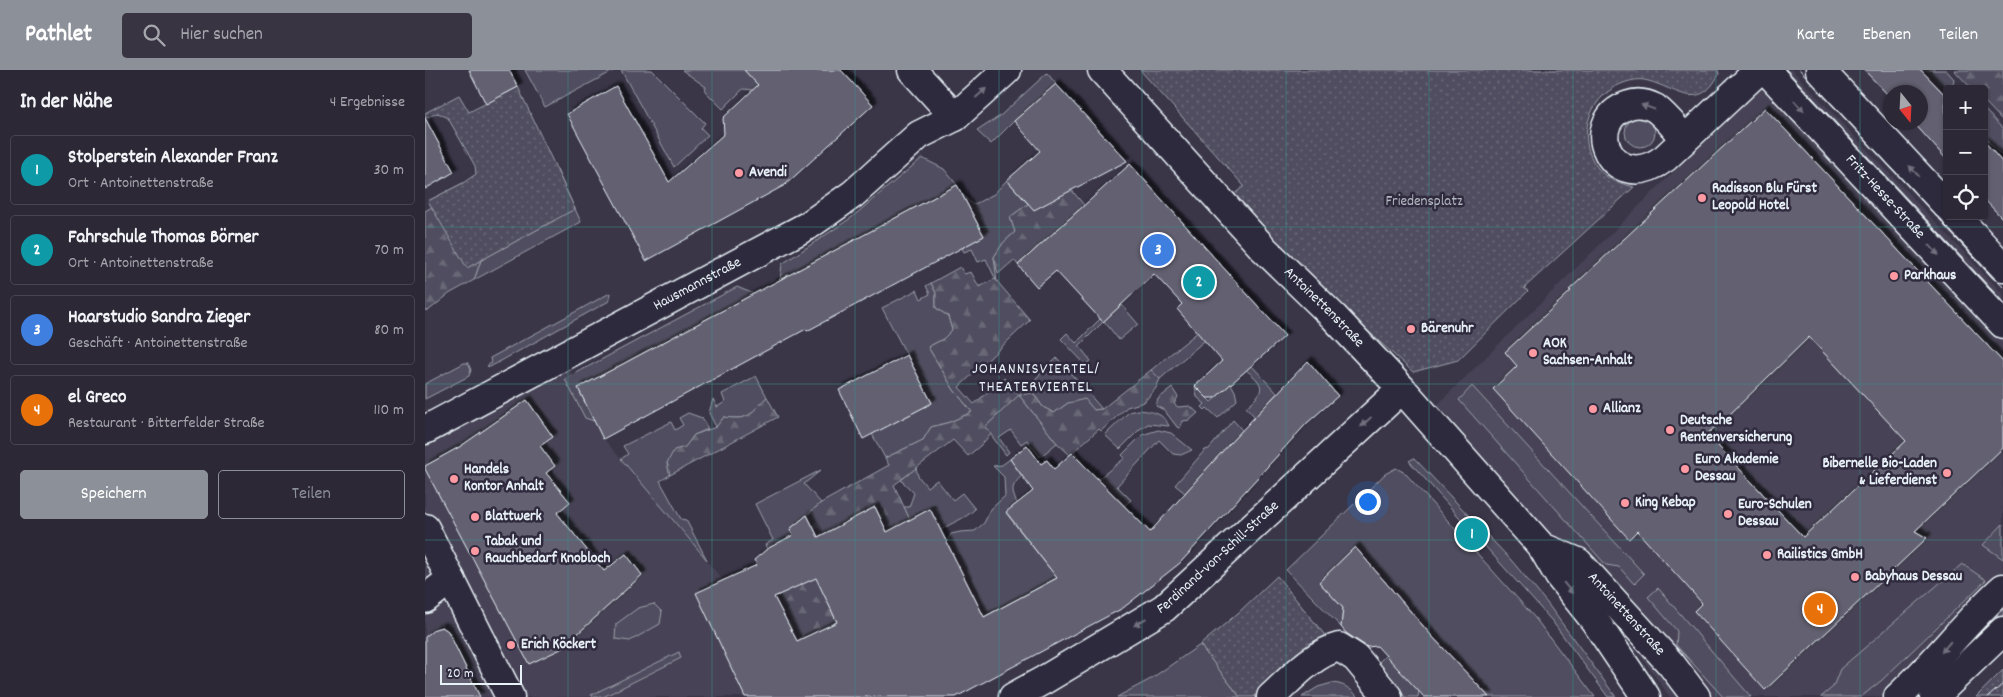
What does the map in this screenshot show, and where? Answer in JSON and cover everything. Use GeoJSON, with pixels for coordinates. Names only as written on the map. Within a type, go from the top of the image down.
{"type":"FeatureCollection","features":[{"type":"Feature","properties":{"kind":"street"},"geometry":{"type":"LineString","coordinates":[[912,70],[955,117]]}},
{"type":"Feature","properties":{"kind":"street","name":"Hausmannstraße"},"geometry":{"type":"LineString","coordinates":[[425,430],[809,225],[853,194],[919,135],[955,117],[1007,70]]}},
{"type":"Feature","properties":{"kind":"street","name":"Antoinettenstraße"},"geometry":{"type":"LineString","coordinates":[[1103,70],[1264,249],[1334,317],[1402,389],[1543,547],[1559,576],[1595,621],[1646,697]]}},
{"type":"Feature","properties":{"kind":"street"},"geometry":{"type":"LineString","coordinates":[[1684,138],[1759,70]]}},
{"type":"Feature","properties":{"kind":"street","name":"Fritz-Hesse-Straße"},"geometry":{"type":"LineString","coordinates":[[1765,70],[2003,324]]}},
{"type":"Feature","properties":{"kind":"street"},"geometry":{"type":"LineString","coordinates":[[1820,70],[1943,202]]}},
{"type":"Feature","properties":{"kind":"street"},"geometry":{"type":"LineString","coordinates":[[1960,220],[2003,267]]}},
{"type":"Feature","properties":{"kind":"street","name":"Ferdinand-von-Schill-Straße"},"geometry":{"type":"LineString","coordinates":[[1013,697],[1164,608],[1402,389]]}},
{"type":"Feature","properties":{"kind":"street"},"geometry":{"type":"LineString","coordinates":[[425,528],[510,697]]}},
{"type":"Feature","properties":{"kind":"street","name":"Antoinettenstraße"},"geometry":{"type":"LineString","coordinates":[[1543,547],[1578,562],[1671,664],[1696,697]]}},
{"type":"Feature","properties":{"kind":"street"},"geometry":{"type":"LineString","coordinates":[[425,599],[451,579]]}},
{"type":"Feature","properties":{"kind":"street"},"geometry":{"type":"LineString","coordinates":[[1898,697],[1917,680],[1978,610],[2003,588]]}},
{"type":"Feature","properties":{"kind":"street"},"geometry":{"type":"LineString","coordinates":[[1934,697],[2003,631]]}},
{"type":"Feature","properties":{"kind":"street"},"geometry":{"type":"LineString","coordinates":[[1271,697],[1318,656],[1328,650],[1339,648],[1356,658],[1388,697]]}},
{"type":"Feature","properties":{"kind":"shaded area"},"geometry":{"type":"Polygon","coordinates":[[[1777,70],[1792,70],[2003,294],[2003,603],[1908,697],[1670,697],[1620,627],[1431,411],[1777,70]]]}},
{"type":"Feature","properties":{"kind":"shaded area"},"geometry":{"type":"Polygon","coordinates":[[[565,361],[604,439],[723,580],[757,565],[823,697],[425,697],[425,437],[565,361]]]}},
{"type":"Feature","properties":{"kind":"green space"},"geometry":{"type":"Polygon","coordinates":[[[525,70],[615,70],[545,107],[525,70]]]}},
{"type":"Feature","properties":{"kind":"green space"},"geometry":{"type":"Polygon","coordinates":[[[621,70],[652,70],[705,123],[701,128],[708,135],[674,167],[621,70]]]}},
{"type":"Feature","properties":{"kind":"green space"},"geometry":{"type":"Polygon","coordinates":[[[682,70],[744,70],[757,84],[757,90],[743,89],[723,109],[705,91],[706,87],[682,70]]]}},
{"type":"Feature","properties":{"kind":"green space","name":"Friedensplatz"},"geometry":{"type":"Polygon","coordinates":[[[1140,70],[1718,70],[1719,74],[1711,86],[1703,93],[1694,95],[1685,95],[1655,83],[1640,80],[1616,86],[1600,99],[1588,121],[1587,145],[1591,156],[1597,167],[1606,176],[1634,187],[1524,288],[1528,291],[1458,360],[1413,372],[1348,313],[1232,196],[1244,186],[1140,70]]]}},
{"type":"Feature","properties":{"kind":"green space"},"geometry":{"type":"Polygon","coordinates":[[[1921,70],[1946,70],[1954,79],[1953,85],[1943,85],[1943,93],[1921,70]]]}},
{"type":"Feature","properties":{"kind":"green space"},"geometry":{"type":"Polygon","coordinates":[[[1954,70],[2003,70],[2003,121],[1988,105],[1988,85],[1968,85],[1954,70]]]}},
{"type":"Feature","properties":{"kind":"green space"},"geometry":{"type":"Polygon","coordinates":[[[1047,73],[1056,84],[991,144],[977,131],[1000,116],[1047,73]]]}},
{"type":"Feature","properties":{"kind":"green space"},"geometry":{"type":"Polygon","coordinates":[[[518,87],[575,209],[467,268],[428,201],[476,174],[475,166],[448,118],[438,113],[425,118],[425,113],[459,95],[469,112],[518,87]]]}},
{"type":"Feature","properties":{"kind":"green space"},"geometry":{"type":"Polygon","coordinates":[[[1988,113],[2003,129],[2003,152],[2001,155],[1988,141],[1988,113]]]}},
{"type":"Feature","properties":{"kind":"green space"},"geometry":{"type":"Polygon","coordinates":[[[1640,117],[1646,118],[1654,126],[1654,138],[1646,146],[1640,147],[1634,146],[1626,138],[1625,132],[1626,126],[1634,118],[1640,117]]]}},
{"type":"Feature","properties":{"kind":"green space"},"geometry":{"type":"Polygon","coordinates":[[[922,158],[944,169],[957,185],[780,280],[782,264],[851,218],[922,158]]]}},
{"type":"Feature","properties":{"kind":"green space"},"geometry":{"type":"Polygon","coordinates":[[[557,170],[581,222],[474,280],[481,260],[555,220],[557,170]]]}},
{"type":"Feature","properties":{"kind":"green space"},"geometry":{"type":"Polygon","coordinates":[[[1059,175],[1084,205],[1018,265],[1014,260],[998,274],[994,257],[1003,243],[1015,232],[1010,217],[1028,204],[1059,175]]]}},
{"type":"Feature","properties":{"kind":"green space"},"geometry":{"type":"Polygon","coordinates":[[[1007,180],[1028,204],[1010,217],[1015,232],[1003,243],[994,257],[997,282],[986,259],[978,262],[972,249],[964,252],[962,248],[984,236],[961,193],[973,205],[994,194],[1007,180]]]}},
{"type":"Feature","properties":{"kind":"green space"},"geometry":{"type":"Polygon","coordinates":[[[463,183],[555,220],[481,260],[474,280],[449,294],[428,311],[425,310],[425,211],[432,207],[428,201],[463,183]]]}},
{"type":"Feature","properties":{"kind":"green space"},"geometry":{"type":"Polygon","coordinates":[[[960,267],[964,274],[971,272],[979,287],[995,279],[1030,320],[959,387],[974,404],[1004,378],[1019,395],[985,427],[991,434],[968,456],[953,440],[894,485],[910,520],[901,525],[929,615],[875,507],[818,537],[807,515],[821,503],[889,465],[885,458],[923,440],[931,427],[950,422],[972,412],[954,390],[928,347],[943,339],[952,330],[948,316],[936,308],[936,293],[931,283],[960,267]]]}},
{"type":"Feature","properties":{"kind":"green space"},"geometry":{"type":"Polygon","coordinates":[[[931,283],[936,293],[936,308],[948,316],[952,330],[943,339],[928,347],[954,390],[972,412],[950,422],[931,427],[923,440],[885,458],[872,434],[932,403],[882,308],[917,290],[921,299],[930,294],[926,286],[931,283]]]}},
{"type":"Feature","properties":{"kind":"green space"},"geometry":{"type":"Polygon","coordinates":[[[737,287],[754,294],[578,388],[594,421],[585,418],[565,379],[737,287]]]}},
{"type":"Feature","properties":{"kind":"green space"},"geometry":{"type":"Polygon","coordinates":[[[610,293],[609,301],[490,367],[487,366],[491,363],[490,358],[610,293]]]}},
{"type":"Feature","properties":{"kind":"green space"},"geometry":{"type":"Polygon","coordinates":[[[1122,305],[1138,324],[1119,340],[1104,321],[1122,305]]]}},
{"type":"Feature","properties":{"kind":"green space"},"geometry":{"type":"Polygon","coordinates":[[[1100,319],[1103,322],[1079,346],[1091,361],[1086,365],[1061,339],[1067,333],[1076,343],[1100,319]]]}},
{"type":"Feature","properties":{"kind":"green space"},"geometry":{"type":"Polygon","coordinates":[[[1204,327],[1211,335],[1160,379],[1151,370],[1204,327]]]}},
{"type":"Feature","properties":{"kind":"green space"},"geometry":{"type":"Polygon","coordinates":[[[1057,358],[1102,409],[1094,410],[1068,403],[1054,413],[1043,407],[1033,393],[1019,395],[1057,443],[1040,457],[1027,440],[1021,444],[1011,430],[999,438],[1009,452],[1006,455],[985,427],[1057,358]]]}},
{"type":"Feature","properties":{"kind":"green space"},"geometry":{"type":"Polygon","coordinates":[[[464,363],[468,363],[471,370],[469,376],[425,399],[425,384],[464,363]]]}},
{"type":"Feature","properties":{"kind":"green space"},"geometry":{"type":"Polygon","coordinates":[[[1251,365],[1277,393],[1255,417],[1246,407],[1257,397],[1261,388],[1253,375],[1246,370],[1251,365]]]}},
{"type":"Feature","properties":{"kind":"green space"},"geometry":{"type":"Polygon","coordinates":[[[1151,370],[1160,379],[1156,388],[1144,402],[1127,407],[1101,431],[1099,429],[1074,451],[1083,464],[1081,465],[1057,443],[1019,395],[1033,393],[1043,407],[1054,413],[1068,403],[1085,399],[1094,410],[1102,409],[1151,370]]]}},
{"type":"Feature","properties":{"kind":"green space"},"geometry":{"type":"Polygon","coordinates":[[[756,376],[767,397],[746,417],[724,417],[716,427],[709,413],[713,399],[717,407],[725,402],[722,394],[756,376]]]}},
{"type":"Feature","properties":{"kind":"green space"},"geometry":{"type":"Polygon","coordinates":[[[1231,384],[1237,400],[1218,418],[1207,408],[1205,410],[1202,407],[1205,404],[1197,397],[1195,386],[1211,402],[1231,384]]]}},
{"type":"Feature","properties":{"kind":"green space"},"geometry":{"type":"Polygon","coordinates":[[[1472,386],[1644,574],[1634,584],[1619,567],[1606,565],[1459,400],[1472,386]]]}},
{"type":"Feature","properties":{"kind":"green space"},"geometry":{"type":"Polygon","coordinates":[[[1172,388],[1178,397],[1174,404],[1178,407],[1190,406],[1198,413],[1190,420],[1183,421],[1180,428],[1177,427],[1164,410],[1156,406],[1158,399],[1172,388]]]}},
{"type":"Feature","properties":{"kind":"green space"},"geometry":{"type":"Polygon","coordinates":[[[767,397],[778,417],[670,475],[667,463],[674,450],[685,447],[694,435],[716,427],[724,417],[746,417],[767,397]]]}},
{"type":"Feature","properties":{"kind":"green space"},"geometry":{"type":"Polygon","coordinates":[[[1137,410],[1160,415],[1169,426],[1148,424],[1140,429],[1120,449],[1105,435],[1129,412],[1137,410]]]}},
{"type":"Feature","properties":{"kind":"green space"},"geometry":{"type":"Polygon","coordinates":[[[688,413],[702,418],[708,429],[694,435],[685,448],[667,463],[670,475],[660,481],[681,519],[686,520],[707,560],[621,459],[628,454],[623,446],[671,422],[675,430],[683,425],[679,418],[688,413]]]}},
{"type":"Feature","properties":{"kind":"green space"},"geometry":{"type":"Polygon","coordinates":[[[1233,420],[1242,430],[1185,493],[1175,485],[1233,420]]]}},
{"type":"Feature","properties":{"kind":"green space"},"geometry":{"type":"Polygon","coordinates":[[[1158,430],[1171,433],[1192,450],[1181,455],[1173,454],[1159,440],[1117,486],[1131,500],[1124,506],[1098,479],[1125,458],[1122,455],[1142,435],[1158,430]]]}},
{"type":"Feature","properties":{"kind":"green space"},"geometry":{"type":"Polygon","coordinates":[[[1414,458],[1511,560],[1547,603],[1616,697],[1608,697],[1552,621],[1409,461],[1414,458]]]}},
{"type":"Feature","properties":{"kind":"green space"},"geometry":{"type":"Polygon","coordinates":[[[1010,459],[1022,476],[1013,488],[1017,503],[1006,513],[1050,569],[1057,565],[1063,574],[972,623],[946,543],[951,534],[975,531],[984,523],[991,509],[1005,496],[1004,477],[993,466],[1002,465],[1010,459]]]}},
{"type":"Feature","properties":{"kind":"green space"},"geometry":{"type":"Polygon","coordinates":[[[916,468],[918,476],[927,487],[937,480],[953,500],[962,493],[975,509],[967,516],[940,531],[930,509],[910,520],[904,507],[909,507],[914,493],[901,480],[916,468]]]}},
{"type":"Feature","properties":{"kind":"green space"},"geometry":{"type":"Polygon","coordinates":[[[1396,468],[1405,473],[1535,618],[1595,697],[1489,697],[1430,634],[1355,547],[1319,582],[1343,608],[1341,627],[1286,570],[1385,474],[1396,468]]]}},
{"type":"Feature","properties":{"kind":"green space"},"geometry":{"type":"Polygon","coordinates":[[[821,470],[804,484],[821,503],[790,529],[808,563],[772,546],[767,549],[765,545],[773,540],[755,504],[821,470]]]}},
{"type":"Feature","properties":{"kind":"green space"},"geometry":{"type":"Polygon","coordinates":[[[2003,524],[2003,559],[1983,545],[2003,524]]]}},
{"type":"Feature","properties":{"kind":"green space"},"geometry":{"type":"Polygon","coordinates":[[[831,551],[823,592],[848,646],[796,642],[774,597],[791,589],[831,551]]]}},
{"type":"Feature","properties":{"kind":"green space"},"geometry":{"type":"Polygon","coordinates":[[[1962,564],[1986,580],[1882,680],[1861,697],[1821,697],[1833,687],[1840,669],[1962,564]]]}},
{"type":"Feature","properties":{"kind":"green space"},"geometry":{"type":"Polygon","coordinates":[[[1277,576],[1328,639],[1254,697],[1240,697],[1200,645],[1238,613],[1277,576]]]}},
{"type":"Feature","properties":{"kind":"green space"},"geometry":{"type":"Polygon","coordinates":[[[1658,588],[1751,697],[1723,697],[1676,645],[1677,631],[1648,597],[1658,588]]]}},
{"type":"Feature","properties":{"kind":"green space"},"geometry":{"type":"Polygon","coordinates":[[[654,604],[662,612],[660,624],[630,641],[615,639],[616,624],[638,608],[654,604]]]}},
{"type":"Feature","properties":{"kind":"green space"},"geometry":{"type":"Polygon","coordinates":[[[2003,607],[2003,620],[1922,697],[1914,697],[2003,607]]]}},
{"type":"Feature","properties":{"kind":"green space"},"geometry":{"type":"Polygon","coordinates":[[[1200,645],[1240,697],[1117,697],[1149,680],[1200,645]]]}},
{"type":"Feature","properties":{"kind":"green space"},"geometry":{"type":"Polygon","coordinates":[[[679,652],[681,658],[603,697],[593,697],[591,695],[679,652]]]}},
{"type":"Feature","properties":{"kind":"green space"},"geometry":{"type":"Polygon","coordinates":[[[1386,655],[1419,691],[1418,697],[1405,697],[1376,665],[1386,655]]]}},
{"type":"Feature","properties":{"kind":"green space"},"geometry":{"type":"Polygon","coordinates":[[[2003,670],[2003,697],[1976,697],[2003,670]]]}},
{"type":"Feature","properties":{"kind":"green space"},"geometry":{"type":"Polygon","coordinates":[[[1332,683],[1347,687],[1358,697],[1302,697],[1318,687],[1332,683]]]}},
{"type":"Feature","properties":{"kind":"building"},"geometry":{"type":"Polygon","coordinates":[[[469,70],[509,70],[518,87],[486,104],[469,70]]]}},
{"type":"Feature","properties":{"kind":"building","name":"Avendi"},"geometry":{"type":"Polygon","coordinates":[[[744,70],[841,70],[873,105],[785,185],[646,261],[567,114],[616,86],[669,182],[724,134],[723,118],[758,85],[744,70]]]}},
{"type":"Feature","properties":{"kind":"building"},"geometry":{"type":"Polygon","coordinates":[[[1864,70],[1921,70],[1943,93],[1943,156],[1920,130],[1928,130],[1928,85],[1883,85],[1883,90],[1864,70]]]}},
{"type":"Feature","properties":{"kind":"building"},"geometry":{"type":"Polygon","coordinates":[[[1056,84],[1127,161],[1034,210],[1007,180],[1040,151],[1014,121],[1056,84]]]}},
{"type":"Feature","properties":{"kind":"building"},"geometry":{"type":"Polygon","coordinates":[[[1765,108],[2003,362],[2003,448],[1915,531],[1927,538],[1765,690],[1694,611],[1702,603],[1637,531],[1629,539],[1493,389],[1517,366],[1505,352],[1571,291],[1569,290],[1765,108]],[[1809,337],[1707,434],[1803,537],[1906,441],[1809,337]]]}},
{"type":"Feature","properties":{"kind":"building"},"geometry":{"type":"Polygon","coordinates":[[[425,118],[454,172],[425,189],[425,118]]]}},
{"type":"Feature","properties":{"kind":"building"},"geometry":{"type":"Polygon","coordinates":[[[1988,146],[2003,163],[2003,219],[1988,203],[1988,146]]]}},
{"type":"Feature","properties":{"kind":"building"},"geometry":{"type":"Polygon","coordinates":[[[1130,164],[1285,336],[1215,398],[1207,398],[1195,386],[1222,361],[1177,309],[1182,304],[1154,274],[1103,322],[1056,271],[1037,287],[1018,265],[1130,164]]]}},
{"type":"Feature","properties":{"kind":"building"},"geometry":{"type":"Polygon","coordinates":[[[957,185],[984,236],[807,331],[806,329],[603,439],[578,388],[957,185]]]}},
{"type":"Feature","properties":{"kind":"building"},"geometry":{"type":"Polygon","coordinates":[[[907,355],[932,403],[863,439],[839,390],[907,355]]]}},
{"type":"Feature","properties":{"kind":"building"},"geometry":{"type":"Polygon","coordinates":[[[1308,361],[1338,396],[1307,423],[1180,563],[1123,608],[956,697],[745,697],[696,593],[757,565],[754,560],[767,549],[793,535],[790,529],[807,515],[818,537],[875,507],[887,532],[930,509],[984,617],[1057,578],[1006,512],[1033,491],[1010,459],[1027,445],[1041,464],[1047,460],[1054,469],[1072,453],[1150,532],[1230,443],[1308,361]],[[816,578],[774,597],[797,641],[837,622],[816,578]]]}},
{"type":"Feature","properties":{"kind":"building"},"geometry":{"type":"Polygon","coordinates":[[[527,400],[553,437],[540,446],[555,466],[546,473],[570,502],[557,513],[604,571],[626,554],[642,575],[561,649],[529,664],[425,469],[425,466],[461,446],[527,400]]]}},
{"type":"Feature","properties":{"kind":"building"},"geometry":{"type":"Polygon","coordinates":[[[1355,547],[1430,634],[1489,697],[1424,697],[1377,646],[1367,647],[1346,633],[1341,627],[1343,608],[1319,582],[1355,547]]]}},
{"type":"Feature","properties":{"kind":"building"},"geometry":{"type":"Polygon","coordinates":[[[442,627],[448,631],[480,697],[425,697],[425,637],[435,629],[442,627]]]}},
{"type":"Feature","properties":{"kind":"tram line"},"geometry":{"type":"LineString","coordinates":[[1785,70],[2003,304]]}},
{"type":"Feature","properties":{"kind":"tram line"},"geometry":{"type":"LineString","coordinates":[[1800,70],[2003,287]]}},
{"type":"Feature","properties":{"kind":"tram line"},"geometry":{"type":"LineString","coordinates":[[1988,697],[2003,684]]}},
{"type":"Feature","properties":{"kind":"place","name":"Avendi"},"geometry":{"type":"Point","coordinates":[739,173]}},
{"type":"Feature","properties":{"kind":"place","name":"Radisson Blu Fürst Leopold Hotel"},"geometry":{"type":"Point","coordinates":[1702,198]}},
{"type":"Feature","properties":{"kind":"place","name":"Haarstudio Sandra Zieger"},"geometry":{"type":"Point","coordinates":[1158,250]}},
{"type":"Feature","properties":{"kind":"place","name":"Parkhaus"},"geometry":{"type":"Point","coordinates":[1894,276]}},
{"type":"Feature","properties":{"kind":"place","name":"Fahrschule Thomas Börner"},"geometry":{"type":"Point","coordinates":[1199,282]}},
{"type":"Feature","properties":{"kind":"place","name":"Bärenuhr"},"geometry":{"type":"Point","coordinates":[1411,329]}},
{"type":"Feature","properties":{"kind":"place","name":"AOK Sachsen-Anhalt"},"geometry":{"type":"Point","coordinates":[1533,353]}},
{"type":"Feature","properties":{"kind":"place","name":"Allianz"},"geometry":{"type":"Point","coordinates":[1593,409]}},
{"type":"Feature","properties":{"kind":"place","name":"Deutsche Rentenversicherung"},"geometry":{"type":"Point","coordinates":[1670,430]}},
{"type":"Feature","properties":{"kind":"place","name":"Euro Akademie Dessau"},"geometry":{"type":"Point","coordinates":[1685,469]}},
{"type":"Feature","properties":{"kind":"place","name":"Bibernelle Bio-Laden & Lieferdienst"},"geometry":{"type":"Point","coordinates":[1947,473]}},
{"type":"Feature","properties":{"kind":"place","name":"Handels Kontor Anhalt"},"geometry":{"type":"Point","coordinates":[454,479]}},
{"type":"Feature","properties":{"kind":"place","name":"King Kebap"},"geometry":{"type":"Point","coordinates":[1625,503]}},
{"type":"Feature","properties":{"kind":"place","name":"Euro-Schulen Dessau"},"geometry":{"type":"Point","coordinates":[1728,514]}},
{"type":"Feature","properties":{"kind":"place","name":"Blattwerk"},"geometry":{"type":"Point","coordinates":[475,517]}},
{"type":"Feature","properties":{"kind":"place","name":"Stolperstein Alexander Franz"},"geometry":{"type":"Point","coordinates":[1472,534]}},
{"type":"Feature","properties":{"kind":"place","name":"Tabak und Rauchbedarf Knobloch"},"geometry":{"type":"Point","coordinates":[475,551]}},
{"type":"Feature","properties":{"kind":"place","name":"Railistics GmbH"},"geometry":{"type":"Point","coordinates":[1767,555]}},
{"type":"Feature","properties":{"kind":"place","name":"Babyhaus Dessau"},"geometry":{"type":"Point","coordinates":[1855,577]}},
{"type":"Feature","properties":{"kind":"place","name":"el Greco"},"geometry":{"type":"Point","coordinates":[1820,609]}},
{"type":"Feature","properties":{"kind":"place","name":"Erich Köckert"},"geometry":{"type":"Point","coordinates":[511,645]}},
{"type":"Feature","properties":{"kind":"district","name":"JOHANNISVIERTEL/ THEATERVIERTEL"},"geometry":{"type":"Point","coordinates":[1036,378]}}]}
